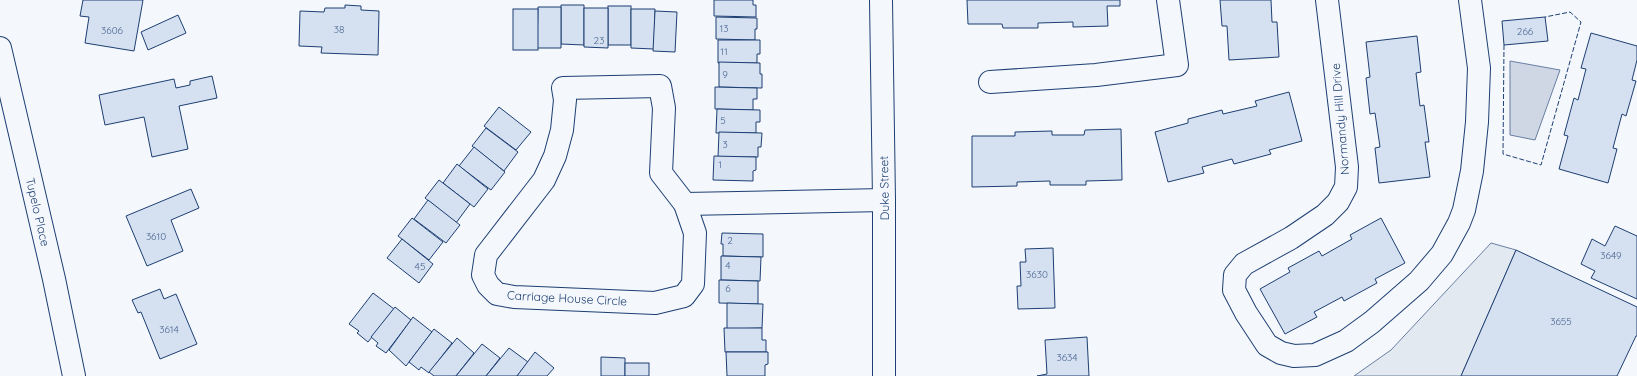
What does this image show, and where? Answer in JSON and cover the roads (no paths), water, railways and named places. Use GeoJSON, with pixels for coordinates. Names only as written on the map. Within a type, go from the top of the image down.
{"type":"FeatureCollection","features":[{"type":"Feature","properties":{"kind":"street","name":"Duke Street"},"geometry":{"type":"LineString","coordinates":[[881,0],[884,200],[884,376]]}},
{"type":"Feature","properties":{"kind":"street"},"geometry":{"type":"LineString","coordinates":[[990,82],[1096,75],[1177,65],[1168,0]]}},
{"type":"Feature","properties":{"kind":"street","name":"Normandy Hill Drive"},"geometry":{"type":"LineString","coordinates":[[1327,0],[1347,167],[1346,187],[1338,202],[1325,215],[1291,238],[1244,264],[1235,275],[1234,282],[1234,290],[1246,313],[1267,345],[1280,353],[1294,356],[1315,355],[1346,341],[1372,322],[1419,281],[1442,254],[1459,223],[1464,210],[1472,171],[1477,122],[1479,68],[1470,0]]}},
{"type":"Feature","properties":{"kind":"street","name":"Tupelo Place"},"geometry":{"type":"LineString","coordinates":[[0,48],[54,279],[74,376]]}},
{"type":"Feature","properties":{"kind":"street","name":"Carriage House Circle"},"geometry":{"type":"LineString","coordinates":[[660,86],[664,108],[662,174],[685,204],[696,233],[693,284],[684,296],[655,303],[514,297],[497,294],[488,286],[482,275],[486,255],[544,180],[555,156],[564,116],[565,100],[563,88],[660,86]]}},
{"type":"Feature","properties":{"kind":"street"},"geometry":{"type":"LineString","coordinates":[[685,204],[884,200]]}}]}
